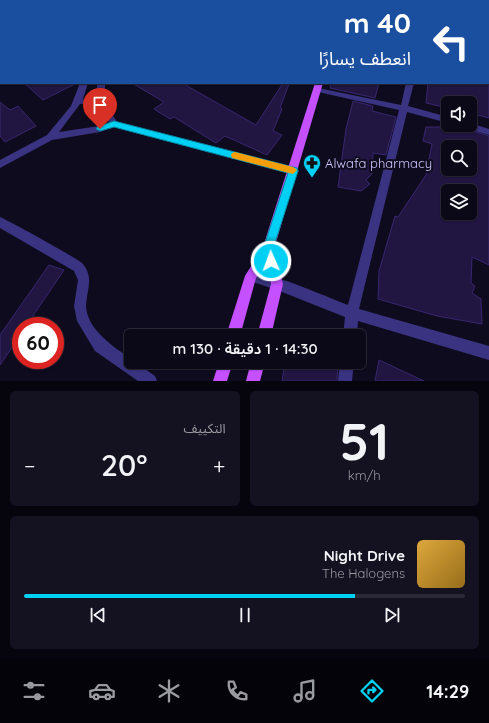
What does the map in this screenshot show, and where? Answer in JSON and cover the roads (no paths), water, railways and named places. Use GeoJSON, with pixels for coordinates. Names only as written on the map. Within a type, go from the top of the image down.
{"type":"FeatureCollection","features":[{"type":"Feature","properties":{"kind":"main road"},"geometry":{"type":"LineString","coordinates":[[236,329],[251,276],[268,249],[294,171],[319,87]]}},
{"type":"Feature","properties":{"kind":"main road"},"geometry":{"type":"LineString","coordinates":[[266,329],[278,284],[268,249]]}},
{"type":"Feature","properties":{"kind":"main road"},"geometry":{"type":"LineString","coordinates":[[220,381],[224,369]]}},
{"type":"Feature","properties":{"kind":"main road"},"geometry":{"type":"LineString","coordinates":[[253,381],[256,369]]}},
{"type":"Feature","properties":{"kind":"street"},"geometry":{"type":"LineString","coordinates":[[0,164],[50,137],[74,111],[84,84]]}},
{"type":"Feature","properties":{"kind":"street"},"geometry":{"type":"LineString","coordinates":[[101,84],[101,103],[107,110],[114,124]]}},
{"type":"Feature","properties":{"kind":"street"},"geometry":{"type":"LineString","coordinates":[[351,329],[352,313],[410,84]]}},
{"type":"Feature","properties":{"kind":"street"},"geometry":{"type":"LineString","coordinates":[[319,87],[441,118]]}},
{"type":"Feature","properties":{"kind":"street"},"geometry":{"type":"LineString","coordinates":[[78,102],[101,100]]}},
{"type":"Feature","properties":{"kind":"street"},"geometry":{"type":"LineString","coordinates":[[50,137],[100,129],[114,124],[294,171]]}},
{"type":"Feature","properties":{"kind":"street"},"geometry":{"type":"LineString","coordinates":[[477,128],[489,132]]}},
{"type":"Feature","properties":{"kind":"street"},"geometry":{"type":"LineString","coordinates":[[0,222],[78,267],[84,280],[80,306],[83,321],[100,346],[150,381]]}},
{"type":"Feature","properties":{"kind":"street"},"geometry":{"type":"LineString","coordinates":[[251,276],[278,284],[352,313],[489,353]]}},
{"type":"Feature","properties":{"kind":"street"},"geometry":{"type":"LineString","coordinates":[[345,381],[346,369]]}},
{"type":"Feature","properties":{"kind":"place","name":"Alwafa pharmacy"},"geometry":{"type":"Point","coordinates":[312,178]}}]}
